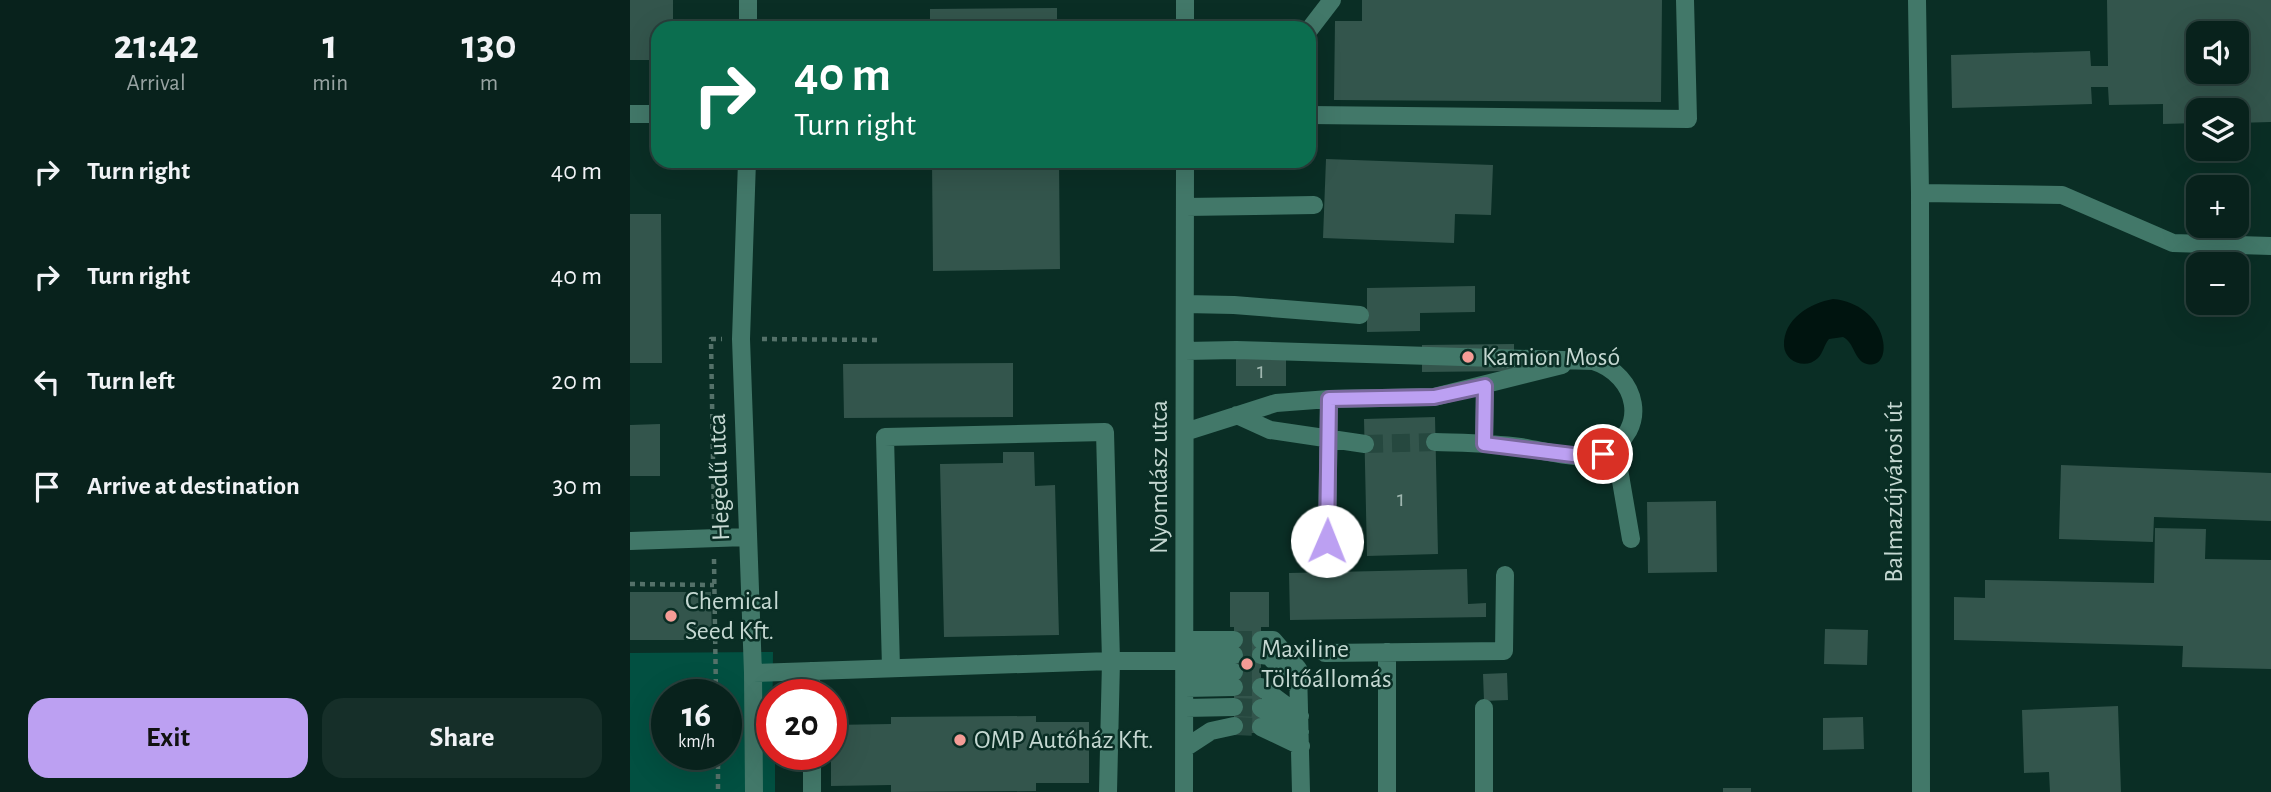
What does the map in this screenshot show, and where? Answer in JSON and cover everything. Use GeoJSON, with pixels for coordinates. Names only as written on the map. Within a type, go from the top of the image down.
{"type":"FeatureCollection","features":[{"type":"Feature","properties":{"kind":"street"},"geometry":{"type":"LineString","coordinates":[[748,0],[748,21]]}},
{"type":"Feature","properties":{"kind":"street"},"geometry":{"type":"LineString","coordinates":[[1185,0],[1185,21]]}},
{"type":"Feature","properties":{"kind":"street"},"geometry":{"type":"LineString","coordinates":[[1316,21],[1332,0]]}},
{"type":"Feature","properties":{"kind":"street"},"geometry":{"type":"LineString","coordinates":[[1316,115],[1688,119],[1685,0]]}},
{"type":"Feature","properties":{"kind":"street","name":"Balmazújvárosi út"},"geometry":{"type":"LineString","coordinates":[[1917,0],[1921,792]]}},
{"type":"Feature","properties":{"kind":"street"},"geometry":{"type":"LineString","coordinates":[[630,114],[651,114]]}},
{"type":"Feature","properties":{"kind":"street","name":"Hegedű utca"},"geometry":{"type":"LineString","coordinates":[[747,168],[741,339],[753,673],[754,792]]}},
{"type":"Feature","properties":{"kind":"street","name":"Nyomdász utca"},"geometry":{"type":"LineString","coordinates":[[1184,792],[1185,168]]}},
{"type":"Feature","properties":{"kind":"street"},"geometry":{"type":"LineString","coordinates":[[1920,193],[2062,195],[2173,243],[2271,246]]}},
{"type":"Feature","properties":{"kind":"street"},"geometry":{"type":"LineString","coordinates":[[1185,207],[1314,205]]}},
{"type":"Feature","properties":{"kind":"street"},"geometry":{"type":"LineString","coordinates":[[1185,304],[1234,305],[1360,316]]}},
{"type":"Feature","properties":{"kind":"street"},"geometry":{"type":"LineString","coordinates":[[1185,351],[1236,350],[1593,360],[1617,373],[1626,383],[1631,397],[1633,410],[1630,424],[1624,436],[1603,454],[1589,457],[1484,444],[1435,442]]}},
{"type":"Feature","properties":{"kind":"street"},"geometry":{"type":"LineString","coordinates":[[1185,432],[1276,403],[1434,397],[1579,360]]}},
{"type":"Feature","properties":{"kind":"street"},"geometry":{"type":"LineString","coordinates":[[1484,444],[1485,386]]}},
{"type":"Feature","properties":{"kind":"street"},"geometry":{"type":"LineString","coordinates":[[1327,541],[1329,399]]}},
{"type":"Feature","properties":{"kind":"street"},"geometry":{"type":"LineString","coordinates":[[1237,415],[1270,430],[1364,444]]}},
{"type":"Feature","properties":{"kind":"street"},"geometry":{"type":"LineString","coordinates":[[891,668],[885,438],[1105,432],[1111,662],[1108,792]]}},
{"type":"Feature","properties":{"kind":"street"},"geometry":{"type":"LineString","coordinates":[[1615,446],[1631,539]]}},
{"type":"Feature","properties":{"kind":"street"},"geometry":{"type":"LineString","coordinates":[[630,541],[747,537]]}},
{"type":"Feature","properties":{"kind":"street"},"geometry":{"type":"LineString","coordinates":[[1325,653],[1504,651],[1505,575]]}},
{"type":"Feature","properties":{"kind":"street"},"geometry":{"type":"LineString","coordinates":[[1300,717],[1261,664],[1273,640],[1298,669],[1300,717],[1301,792]]}},
{"type":"Feature","properties":{"kind":"street"},"geometry":{"type":"LineString","coordinates":[[1387,652],[1387,792]]}},
{"type":"Feature","properties":{"kind":"street"},"geometry":{"type":"LineString","coordinates":[[753,673],[1111,662],[1234,663],[1185,664]]}},
{"type":"Feature","properties":{"kind":"street"},"geometry":{"type":"LineString","coordinates":[[811,671],[811,679]]}},
{"type":"Feature","properties":{"kind":"street"},"geometry":{"type":"LineString","coordinates":[[1185,708],[1234,707]]}},
{"type":"Feature","properties":{"kind":"street"},"geometry":{"type":"LineString","coordinates":[[1261,708],[1300,717]]}},
{"type":"Feature","properties":{"kind":"street"},"geometry":{"type":"LineString","coordinates":[[1484,708],[1484,792]]}},
{"type":"Feature","properties":{"kind":"street"},"geometry":{"type":"LineString","coordinates":[[1261,727],[1300,717]]}},
{"type":"Feature","properties":{"kind":"street"},"geometry":{"type":"LineString","coordinates":[[1185,748],[1211,731],[1234,726]]}},
{"type":"Feature","properties":{"kind":"street"},"geometry":{"type":"LineString","coordinates":[[812,770],[812,792]]}},
{"type":"Feature","properties":{"kind":"path"},"geometry":{"type":"LineString","coordinates":[[630,584],[714,585],[716,679]]}},
{"type":"Feature","properties":{"kind":"path"},"geometry":{"type":"LineString","coordinates":[[718,770],[718,792]]}},
{"type":"Feature","properties":{"kind":"green space"},"geometry":{"type":"Polygon","coordinates":[[[773,652],[773,679],[756,679],[756,770],[775,770],[775,792],[630,792],[630,653],[773,652]]]}},
{"type":"Feature","properties":{"kind":"shaded area"},"geometry":{"type":"Polygon","coordinates":[[[1833,299],[1852,304],[1866,312],[1876,324],[1884,348],[1882,358],[1876,363],[1863,362],[1843,337],[1829,339],[1820,356],[1813,362],[1802,364],[1792,360],[1785,352],[1785,336],[1793,320],[1816,304],[1833,299]]]}},
{"type":"Feature","properties":{"kind":"building"},"geometry":{"type":"Polygon","coordinates":[[[630,0],[673,0],[673,21],[651,21],[651,60],[630,60],[630,0]]]}},
{"type":"Feature","properties":{"kind":"building"},"geometry":{"type":"Polygon","coordinates":[[[1362,0],[1662,0],[1661,102],[1334,100],[1335,21],[1362,21],[1362,0]]]}},
{"type":"Feature","properties":{"kind":"building"},"geometry":{"type":"Polygon","coordinates":[[[2107,0],[2271,0],[2271,122],[2249,123],[2249,98],[2186,98],[2186,123],[2163,124],[2163,104],[2109,105],[2108,87],[2091,87],[2092,104],[1952,108],[1951,55],[2090,51],[2091,66],[2108,66],[2107,0]]]}},
{"type":"Feature","properties":{"kind":"building"},"geometry":{"type":"Polygon","coordinates":[[[1057,8],[1057,21],[930,21],[930,9],[1057,8]]]}},
{"type":"Feature","properties":{"kind":"building"},"geometry":{"type":"Polygon","coordinates":[[[1326,159],[1493,165],[1491,215],[1455,214],[1454,243],[1323,238],[1326,159]]]}},
{"type":"Feature","properties":{"kind":"building"},"geometry":{"type":"Polygon","coordinates":[[[932,168],[1059,168],[1060,269],[933,271],[932,168]]]}},
{"type":"Feature","properties":{"kind":"building"},"geometry":{"type":"Polygon","coordinates":[[[630,214],[661,214],[662,363],[630,363],[630,214]]]}},
{"type":"Feature","properties":{"kind":"building"},"geometry":{"type":"Polygon","coordinates":[[[1475,286],[1475,312],[1420,313],[1420,331],[1367,332],[1367,288],[1475,286]]]}},
{"type":"Feature","properties":{"kind":"building","name":"Kamion Mosó"},"geometry":{"type":"Polygon","coordinates":[[[1514,344],[1514,371],[1422,372],[1422,345],[1514,344]]]}},
{"type":"Feature","properties":{"kind":"building"},"geometry":{"type":"Polygon","coordinates":[[[1236,356],[1286,357],[1286,386],[1236,386],[1236,356]]]}},
{"type":"Feature","properties":{"kind":"building"},"geometry":{"type":"Polygon","coordinates":[[[1013,363],[1013,417],[844,418],[843,364],[1013,363]]]}},
{"type":"Feature","properties":{"kind":"building"},"geometry":{"type":"Polygon","coordinates":[[[1435,417],[1438,554],[1367,556],[1364,419],[1435,417]]]}},
{"type":"Feature","properties":{"kind":"building"},"geometry":{"type":"Polygon","coordinates":[[[660,424],[660,476],[630,476],[630,425],[660,424]]]}},
{"type":"Feature","properties":{"kind":"building"},"geometry":{"type":"Polygon","coordinates":[[[1003,452],[1034,452],[1035,486],[1055,485],[1059,635],[944,637],[940,464],[1003,463],[1003,452]]]}},
{"type":"Feature","properties":{"kind":"building"},"geometry":{"type":"Polygon","coordinates":[[[2061,465],[2271,473],[2271,521],[2154,517],[2153,542],[2059,539],[2061,465]]]}},
{"type":"Feature","properties":{"kind":"building"},"geometry":{"type":"Polygon","coordinates":[[[1716,501],[1717,572],[1648,573],[1647,502],[1716,501]]]}},
{"type":"Feature","properties":{"kind":"building"},"geometry":{"type":"Polygon","coordinates":[[[2155,528],[2206,529],[2205,559],[2271,560],[2271,669],[2182,667],[2183,646],[1954,640],[1954,597],[1985,598],[1985,580],[2154,583],[2155,528]]]}},
{"type":"Feature","properties":{"kind":"building"},"geometry":{"type":"Polygon","coordinates":[[[1467,569],[1468,604],[1486,603],[1486,617],[1290,620],[1289,573],[1467,569]]]}},
{"type":"Feature","properties":{"kind":"building","name":"Chemical Seed Kft."},"geometry":{"type":"Polygon","coordinates":[[[630,592],[711,592],[712,640],[630,640],[630,592]]]}},
{"type":"Feature","properties":{"kind":"building","name":"Maxiline Töltőállomás"},"geometry":{"type":"Polygon","coordinates":[[[1230,592],[1269,592],[1269,627],[1261,627],[1261,733],[1234,733],[1234,627],[1230,627],[1230,592]]]}},
{"type":"Feature","properties":{"kind":"building"},"geometry":{"type":"Polygon","coordinates":[[[1825,629],[1868,630],[1867,665],[1824,664],[1825,629]]]}},
{"type":"Feature","properties":{"kind":"building"},"geometry":{"type":"Polygon","coordinates":[[[1507,673],[1508,700],[1484,701],[1483,674],[1507,673]]]}},
{"type":"Feature","properties":{"kind":"building"},"geometry":{"type":"Polygon","coordinates":[[[2118,706],[2121,792],[2050,792],[2049,772],[2024,773],[2022,710],[2118,706]]]}},
{"type":"Feature","properties":{"kind":"building","name":"OMP Autóház Kft."},"geometry":{"type":"Polygon","coordinates":[[[1036,716],[1036,722],[1089,722],[1089,783],[1036,783],[1036,791],[891,792],[891,785],[831,786],[831,770],[847,770],[847,725],[891,724],[891,717],[1036,716]]]}},
{"type":"Feature","properties":{"kind":"building"},"geometry":{"type":"Polygon","coordinates":[[[1863,717],[1864,749],[1823,750],[1823,718],[1863,717]]]}},
{"type":"Feature","properties":{"kind":"building"},"geometry":{"type":"Polygon","coordinates":[[[1723,788],[1751,788],[1751,792],[1723,792],[1723,788]]]}},
{"type":"Feature","properties":{"kind":"tunnel"},"geometry":{"type":"LineString","coordinates":[[1365,444],[1435,442]]}},
{"type":"Feature","properties":{"kind":"tunnel"},"geometry":{"type":"LineString","coordinates":[[1234,640],[1261,640]]}},
{"type":"Feature","properties":{"kind":"tunnel"},"geometry":{"type":"LineString","coordinates":[[1234,655],[1261,655]]}},
{"type":"Feature","properties":{"kind":"tunnel"},"geometry":{"type":"LineString","coordinates":[[1234,672],[1261,673]]}},
{"type":"Feature","properties":{"kind":"tunnel"},"geometry":{"type":"LineString","coordinates":[[1234,687],[1261,687]]}},
{"type":"Feature","properties":{"kind":"tunnel"},"geometry":{"type":"LineString","coordinates":[[1234,707],[1261,708]]}},
{"type":"Feature","properties":{"kind":"tunnel"},"geometry":{"type":"LineString","coordinates":[[1234,726],[1261,727]]}},
{"type":"Feature","properties":{"kind":"place","name":"Kamion Mosó"},"geometry":{"type":"Point","coordinates":[1468,357]}},
{"type":"Feature","properties":{"kind":"place","name":"Chemical Seed Kft."},"geometry":{"type":"Point","coordinates":[671,616]}},
{"type":"Feature","properties":{"kind":"place","name":"Maxiline Töltőállomás"},"geometry":{"type":"Point","coordinates":[1247,664]}},
{"type":"Feature","properties":{"kind":"place","name":"OMP Autóház Kft."},"geometry":{"type":"Point","coordinates":[960,740]}},
{"type":"Feature","properties":{"kind":"route"},"geometry":{"type":"LineString","coordinates":[[1327,541],[1329,399],[1434,397],[1485,386],[1484,444],[1589,457],[1603,454]]}}]}
